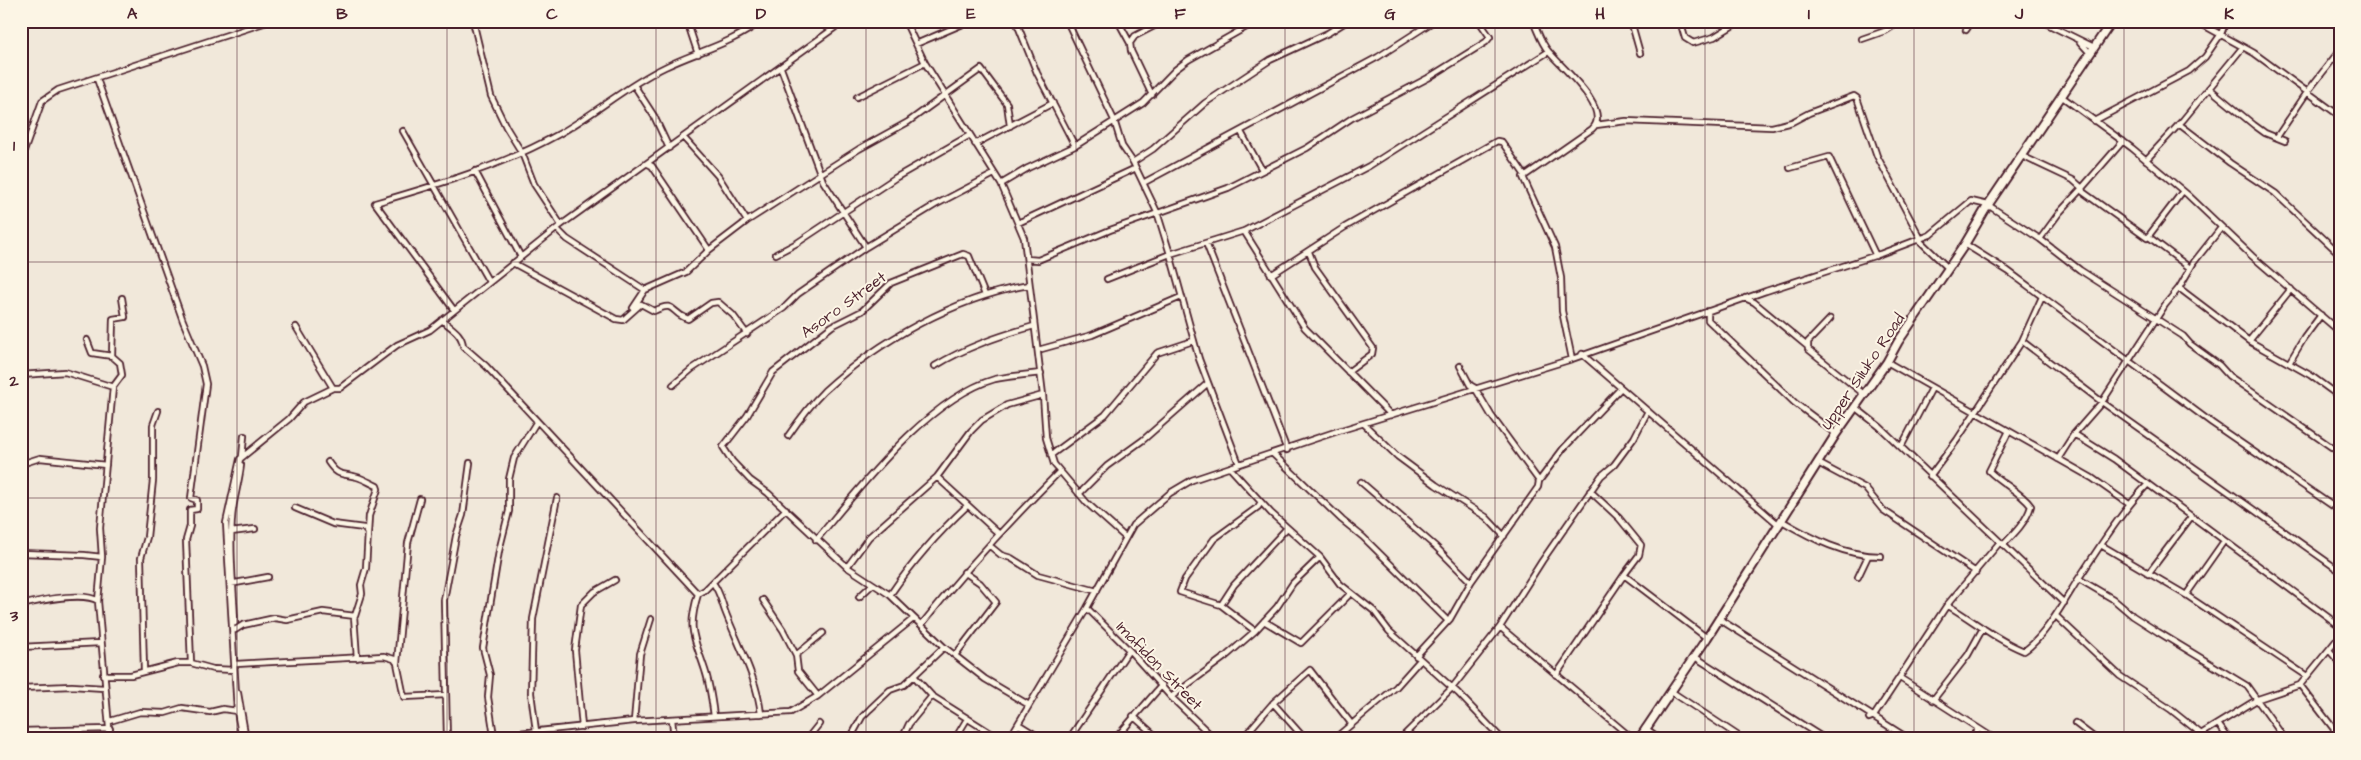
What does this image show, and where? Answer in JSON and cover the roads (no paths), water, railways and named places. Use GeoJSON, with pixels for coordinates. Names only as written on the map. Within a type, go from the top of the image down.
{"type":"FeatureCollection","features":[{"type":"Feature","properties":{"kind":"main road","name":"Upper Siluko Road"},"geometry":{"type":"LineString","coordinates":[[1639,739],[1707,638],[1836,434],[1888,362],[1898,342],[2112,21]]}},
{"type":"Feature","properties":{"kind":"street"},"geometry":{"type":"LineString","coordinates":[[21,160],[42,101],[46,96],[58,90],[97,79],[270,21]]}},
{"type":"Feature","properties":{"kind":"street"},"geometry":{"type":"LineString","coordinates":[[473,21],[491,96],[506,127],[522,153],[534,184],[561,225]]}},
{"type":"Feature","properties":{"kind":"street"},"geometry":{"type":"LineString","coordinates":[[687,21],[698,54]]}},
{"type":"Feature","properties":{"kind":"street"},"geometry":{"type":"LineString","coordinates":[[454,310],[375,203],[475,171],[522,153],[561,133],[665,67],[733,40],[761,21]]}},
{"type":"Feature","properties":{"kind":"street"},"geometry":{"type":"LineString","coordinates":[[242,739],[237,712],[234,672],[226,523],[240,459],[289,419],[304,402],[333,388],[340,388],[397,345],[430,330],[561,225],[844,21]]}},
{"type":"Feature","properties":{"kind":"street"},"geometry":{"type":"LineString","coordinates":[[905,21],[925,64],[1000,184],[1024,238],[1044,395],[1044,420],[1051,455],[1059,472],[1079,494],[1125,537]]}},
{"type":"Feature","properties":{"kind":"street"},"geometry":{"type":"LineString","coordinates":[[1016,21],[1037,73],[1075,146]]}},
{"type":"Feature","properties":{"kind":"street"},"geometry":{"type":"LineString","coordinates":[[1067,21],[1114,120],[1122,146],[1133,162],[1156,212],[1170,254],[1193,341],[1239,464]]}},
{"type":"Feature","properties":{"kind":"street"},"geometry":{"type":"LineString","coordinates":[[1118,21],[1130,42],[1131,51],[1152,95]]}},
{"type":"Feature","properties":{"kind":"street"},"geometry":{"type":"LineString","coordinates":[[1130,42],[1135,36],[1164,21]]}},
{"type":"Feature","properties":{"kind":"street"},"geometry":{"type":"LineString","coordinates":[[1000,184],[1028,168],[1075,146],[1152,95],[1175,70],[1188,60],[1256,21]]}},
{"type":"Feature","properties":{"kind":"street"},"geometry":{"type":"LineString","coordinates":[[1133,162],[1153,149],[1204,103],[1270,60],[1328,33],[1347,21]]}},
{"type":"Feature","properties":{"kind":"street"},"geometry":{"type":"LineString","coordinates":[[1143,182],[1241,132],[1396,47],[1434,21]]}},
{"type":"Feature","properties":{"kind":"street"},"geometry":{"type":"LineString","coordinates":[[1026,259],[1038,260],[1156,212],[1183,202],[1208,196],[1307,148],[1339,126],[1428,78],[1486,42],[1490,37],[1480,21]]}},
{"type":"Feature","properties":{"kind":"street"},"geometry":{"type":"LineString","coordinates":[[1533,21],[1548,52],[1589,96],[1599,118],[1596,125]]}},
{"type":"Feature","properties":{"kind":"street"},"geometry":{"type":"LineString","coordinates":[[1631,21],[1640,52]]}},
{"type":"Feature","properties":{"kind":"street"},"geometry":{"type":"LineString","coordinates":[[1680,21],[1685,38],[1693,43],[1714,37],[1731,24],[1740,21]]}},
{"type":"Feature","properties":{"kind":"street"},"geometry":{"type":"LineString","coordinates":[[1862,39],[1885,31],[1901,21]]}},
{"type":"Feature","properties":{"kind":"street"},"geometry":{"type":"LineString","coordinates":[[1966,30],[1972,21]]}},
{"type":"Feature","properties":{"kind":"street"},"geometry":{"type":"LineString","coordinates":[[2041,21],[2094,47]]}},
{"type":"Feature","properties":{"kind":"street"},"geometry":{"type":"LineString","coordinates":[[2196,21],[2254,53],[2340,116]]}},
{"type":"Feature","properties":{"kind":"street"},"geometry":{"type":"LineString","coordinates":[[2094,121],[2144,93],[2176,80],[2189,71],[2206,57],[2221,34],[2226,21]]}},
{"type":"Feature","properties":{"kind":"street"},"geometry":{"type":"LineString","coordinates":[[2332,21],[2340,28]]}},
{"type":"Feature","properties":{"kind":"street"},"geometry":{"type":"LineString","coordinates":[[916,44],[967,22]]}},
{"type":"Feature","properties":{"kind":"street"},"geometry":{"type":"LineString","coordinates":[[2079,41],[2094,47]]}},
{"type":"Feature","properties":{"kind":"street"},"geometry":{"type":"LineString","coordinates":[[2146,160],[2179,124],[2242,48]]}},
{"type":"Feature","properties":{"kind":"street"},"geometry":{"type":"LineString","coordinates":[[2277,138],[2308,91],[2340,50]]}},
{"type":"Feature","properties":{"kind":"street"},"geometry":{"type":"LineString","coordinates":[[1107,279],[1170,254],[1244,231],[1369,166],[1548,52]]}},
{"type":"Feature","properties":{"kind":"street"},"geometry":{"type":"LineString","coordinates":[[857,97],[925,64]]}},
{"type":"Feature","properties":{"kind":"street"},"geometry":{"type":"LineString","coordinates":[[781,68],[828,188],[866,247]]}},
{"type":"Feature","properties":{"kind":"street"},"geometry":{"type":"LineString","coordinates":[[513,263],[616,319],[623,320],[645,290],[686,272],[709,250],[747,221],[822,175],[859,149],[908,122],[981,69],[1007,104],[1010,126]]}},
{"type":"Feature","properties":{"kind":"street"},"geometry":{"type":"LineString","coordinates":[[97,79],[202,366],[206,384],[190,498],[197,500],[197,509],[190,510],[190,526],[186,540],[191,663]]}},
{"type":"Feature","properties":{"kind":"street"},"geometry":{"type":"LineString","coordinates":[[634,85],[654,116],[669,148]]}},
{"type":"Feature","properties":{"kind":"street"},"geometry":{"type":"LineString","coordinates":[[2209,88],[2254,126],[2265,133],[2285,141]]}},
{"type":"Feature","properties":{"kind":"street"},"geometry":{"type":"LineString","coordinates":[[1524,174],[1556,155],[1596,125],[1626,121],[1650,121],[1772,127],[1792,122],[1809,113],[1854,96],[1857,98],[1884,171],[1920,239],[1948,268]]}},
{"type":"Feature","properties":{"kind":"street"},"geometry":{"type":"LineString","coordinates":[[2061,96],[2123,141],[2183,191],[2221,228],[2340,332]]}},
{"type":"Feature","properties":{"kind":"street"},"geometry":{"type":"LineString","coordinates":[[975,144],[1053,103]]}},
{"type":"Feature","properties":{"kind":"street"},"geometry":{"type":"LineString","coordinates":[[2179,124],[2230,163],[2274,193],[2340,254]]}},
{"type":"Feature","properties":{"kind":"street"},"geometry":{"type":"LineString","coordinates":[[403,131],[435,184],[489,282]]}},
{"type":"Feature","properties":{"kind":"street"},"geometry":{"type":"LineString","coordinates":[[1241,132],[1262,170]]}},
{"type":"Feature","properties":{"kind":"street"},"geometry":{"type":"LineString","coordinates":[[776,254],[896,178],[970,135]]}},
{"type":"Feature","properties":{"kind":"street"},"geometry":{"type":"LineString","coordinates":[[683,137],[718,176],[747,221]]}},
{"type":"Feature","properties":{"kind":"street"},"geometry":{"type":"LineString","coordinates":[[2040,239],[2059,213],[2123,141]]}},
{"type":"Feature","properties":{"kind":"street"},"geometry":{"type":"LineString","coordinates":[[1271,275],[1345,227],[1442,174],[1492,143],[1502,142],[1524,174],[1523,182],[1536,202],[1555,247],[1561,278],[1562,312],[1572,359]]}},
{"type":"Feature","properties":{"kind":"street"},"geometry":{"type":"LineString","coordinates":[[2022,156],[2073,180],[2128,225],[2149,237],[2190,268]]}},
{"type":"Feature","properties":{"kind":"street"},"geometry":{"type":"LineString","coordinates":[[1790,168],[1829,157],[1876,256]]}},
{"type":"Feature","properties":{"kind":"street"},"geometry":{"type":"LineString","coordinates":[[648,164],[652,166],[709,250]]}},
{"type":"Feature","properties":{"kind":"street"},"geometry":{"type":"LineString","coordinates":[[1018,223],[1136,168]]}},
{"type":"Feature","properties":{"kind":"street"},"geometry":{"type":"LineString","coordinates":[[475,171],[521,257]]}},
{"type":"Feature","properties":{"kind":"street"},"geometry":{"type":"LineString","coordinates":[[673,385],[692,369],[747,334],[784,308],[798,294],[866,247],[935,205],[994,174]]}},
{"type":"Feature","properties":{"kind":"street"},"geometry":{"type":"LineString","coordinates":[[2149,237],[2183,191]]}},
{"type":"Feature","properties":{"kind":"street"},"geometry":{"type":"LineString","coordinates":[[1009,739],[1097,591],[1125,537],[1140,518],[1170,493],[1192,480],[1288,450],[1335,432],[1572,359],[1745,298],[1876,256],[1920,239],[1945,225],[1966,203],[1976,201],[1988,205],[2040,239],[2080,270],[2183,336],[2190,344],[2219,365],[2228,376],[2340,453]]}},
{"type":"Feature","properties":{"kind":"street"},"geometry":{"type":"LineString","coordinates":[[2058,459],[2074,434],[2102,402],[2156,318],[2179,288],[2190,268],[2221,228]]}},
{"type":"Feature","properties":{"kind":"street"},"geometry":{"type":"LineString","coordinates":[[557,229],[567,239],[645,290]]}},
{"type":"Feature","properties":{"kind":"street"},"geometry":{"type":"LineString","coordinates":[[1244,231],[1305,328],[1391,415]]}},
{"type":"Feature","properties":{"kind":"street"},"geometry":{"type":"LineString","coordinates":[[1206,243],[1288,450]]}},
{"type":"Feature","properties":{"kind":"street"},"geometry":{"type":"LineString","coordinates":[[1965,244],[2008,271],[2212,423],[2340,511]]}},
{"type":"Feature","properties":{"kind":"street"},"geometry":{"type":"LineString","coordinates":[[1309,252],[1315,267],[1372,348],[1372,354],[1348,372]]}},
{"type":"Feature","properties":{"kind":"street","name":"Asoro Street"},"geometry":{"type":"LineString","coordinates":[[786,509],[750,480],[732,461],[723,447],[747,416],[773,372],[782,367],[832,326],[862,311],[891,283],[963,254],[968,256],[972,262],[985,296]]}},
{"type":"Feature","properties":{"kind":"street"},"geometry":{"type":"LineString","coordinates":[[788,436],[809,408],[844,374],[925,320],[985,296],[1029,285]]}},
{"type":"Feature","properties":{"kind":"street"},"geometry":{"type":"LineString","coordinates":[[2179,288],[2249,341],[2289,363],[2340,397]]}},
{"type":"Feature","properties":{"kind":"street"},"geometry":{"type":"LineString","coordinates":[[2249,341],[2291,289]]}},
{"type":"Feature","properties":{"kind":"street"},"geometry":{"type":"LineString","coordinates":[[1038,350],[1092,335],[1181,297]]}},
{"type":"Feature","properties":{"kind":"street"},"geometry":{"type":"LineString","coordinates":[[1930,476],[2022,341],[2042,297]]}},
{"type":"Feature","properties":{"kind":"street"},"geometry":{"type":"LineString","coordinates":[[112,356],[113,319],[126,317],[122,298]]}},
{"type":"Feature","properties":{"kind":"street"},"geometry":{"type":"LineString","coordinates":[[1745,298],[1754,302],[1865,395]]}},
{"type":"Feature","properties":{"kind":"street"},"geometry":{"type":"LineString","coordinates":[[633,308],[644,304],[654,312],[671,306],[688,319],[712,303],[718,302],[733,315],[747,334]]}},
{"type":"Feature","properties":{"kind":"street"},"geometry":{"type":"LineString","coordinates":[[1708,311],[1708,320],[1795,403],[1836,434]]}},
{"type":"Feature","properties":{"kind":"street"},"geometry":{"type":"LineString","coordinates":[[2289,363],[2321,315]]}},
{"type":"Feature","properties":{"kind":"street"},"geometry":{"type":"LineString","coordinates":[[1807,346],[1808,342],[1830,319]]}},
{"type":"Feature","properties":{"kind":"street"},"geometry":{"type":"LineString","coordinates":[[442,320],[459,334],[462,338],[463,346],[486,366],[698,594]]}},
{"type":"Feature","properties":{"kind":"street"},"geometry":{"type":"LineString","coordinates":[[296,326],[333,388]]}},
{"type":"Feature","properties":{"kind":"street"},"geometry":{"type":"LineString","coordinates":[[935,366],[950,357],[998,336],[1034,326]]}},
{"type":"Feature","properties":{"kind":"street"},"geometry":{"type":"LineString","coordinates":[[87,340],[92,353],[112,356],[120,363],[122,375],[113,387],[100,528],[102,557],[98,601],[100,643],[104,688],[110,720],[110,739]]}},
{"type":"Feature","properties":{"kind":"street"},"geometry":{"type":"LineString","coordinates":[[1051,455],[1105,415],[1157,353],[1193,341]]}},
{"type":"Feature","properties":{"kind":"street"},"geometry":{"type":"LineString","coordinates":[[2022,341],[2102,402],[2340,571]]}},
{"type":"Feature","properties":{"kind":"street"},"geometry":{"type":"LineString","coordinates":[[1582,354],[1781,523],[1830,546],[1867,558],[1881,556]]}},
{"type":"Feature","properties":{"kind":"street"},"geometry":{"type":"LineString","coordinates":[[1888,362],[2058,459],[2102,485],[2129,504]]}},
{"type":"Feature","properties":{"kind":"street"},"geometry":{"type":"LineString","coordinates":[[1460,366],[1470,385],[1475,388],[1500,428],[1539,481]]}},
{"type":"Feature","properties":{"kind":"street"},"geometry":{"type":"LineString","coordinates":[[21,375],[65,372],[113,387]]}},
{"type":"Feature","properties":{"kind":"street"},"geometry":{"type":"LineString","coordinates":[[816,540],[906,438],[950,402],[971,389],[996,380],[1041,373]]}},
{"type":"Feature","properties":{"kind":"street"},"geometry":{"type":"LineString","coordinates":[[1079,494],[1107,466],[1143,440],[1208,383]]}},
{"type":"Feature","properties":{"kind":"street"},"geometry":{"type":"LineString","coordinates":[[1416,656],[1448,621],[1466,594],[1471,582],[1538,487],[1539,481],[1563,450],[1621,388]]}},
{"type":"Feature","properties":{"kind":"street"},"geometry":{"type":"LineString","coordinates":[[1901,447],[1932,388]]}},
{"type":"Feature","properties":{"kind":"street"},"geometry":{"type":"LineString","coordinates":[[847,567],[869,537],[936,477],[971,431],[982,420],[1007,405],[1044,395]]}},
{"type":"Feature","properties":{"kind":"street"},"geometry":{"type":"LineString","coordinates":[[1856,408],[1880,427],[2064,603]]}},
{"type":"Feature","properties":{"kind":"street"},"geometry":{"type":"LineString","coordinates":[[144,670],[141,558],[147,537],[153,480],[153,425],[158,411]]}},
{"type":"Feature","properties":{"kind":"street"},"geometry":{"type":"LineString","coordinates":[[1400,739],[1452,688],[1500,627],[1600,476],[1614,465],[1634,438],[1648,411]]}},
{"type":"Feature","properties":{"kind":"street"},"geometry":{"type":"LineString","coordinates":[[494,736],[488,697],[490,675],[484,648],[500,551],[509,511],[510,479],[514,458],[538,421]]}},
{"type":"Feature","properties":{"kind":"street"},"geometry":{"type":"LineString","coordinates":[[1364,424],[1397,456],[1436,485],[1486,517],[1504,536]]}},
{"type":"Feature","properties":{"kind":"street"},"geometry":{"type":"LineString","coordinates":[[1872,717],[1900,678],[1947,605],[2002,543],[2014,534],[2029,513],[2031,506],[2024,497],[1998,481],[1989,471],[2009,431]]}},
{"type":"Feature","properties":{"kind":"street"},"geometry":{"type":"LineString","coordinates":[[2074,434],[2114,459],[2340,626]]}},
{"type":"Feature","properties":{"kind":"street"},"geometry":{"type":"LineString","coordinates":[[244,436],[239,488],[232,517],[231,571],[235,630],[236,664],[234,672],[246,739]]}},
{"type":"Feature","properties":{"kind":"street"},"geometry":{"type":"LineString","coordinates":[[1273,454],[1342,520],[1364,537],[1448,621]]}},
{"type":"Feature","properties":{"kind":"street"},"geometry":{"type":"LineString","coordinates":[[21,464],[40,458],[106,466]]}},
{"type":"Feature","properties":{"kind":"street"},"geometry":{"type":"LineString","coordinates":[[328,462],[337,472],[346,476],[357,477],[377,486],[378,489],[370,506],[362,594],[354,616],[357,658]]}},
{"type":"Feature","properties":{"kind":"street"},"geometry":{"type":"LineString","coordinates":[[447,739],[444,600],[456,536],[463,515],[470,463]]}},
{"type":"Feature","properties":{"kind":"street"},"geometry":{"type":"LineString","coordinates":[[1818,463],[1865,488],[1883,510],[1976,572]]}},
{"type":"Feature","properties":{"kind":"street"},"geometry":{"type":"LineString","coordinates":[[1231,469],[1287,528],[1320,557],[1340,584],[1374,611],[1389,631],[1452,688],[1502,739]]}},
{"type":"Feature","properties":{"kind":"street"},"geometry":{"type":"LineString","coordinates":[[922,624],[964,572],[990,546],[998,533],[1059,472]]}},
{"type":"Feature","properties":{"kind":"street"},"geometry":{"type":"LineString","coordinates":[[936,477],[998,533]]}},
{"type":"Feature","properties":{"kind":"street"},"geometry":{"type":"LineString","coordinates":[[1361,482],[1436,547],[1471,582]]}},
{"type":"Feature","properties":{"kind":"street"},"geometry":{"type":"LineString","coordinates":[[1947,605],[1994,636],[2024,651],[2032,647],[2056,616],[2129,504],[2148,484]]}},
{"type":"Feature","properties":{"kind":"street"},"geometry":{"type":"LineString","coordinates":[[1556,675],[1639,555],[1641,545],[1619,518],[1590,491]]}},
{"type":"Feature","properties":{"kind":"street"},"geometry":{"type":"LineString","coordinates":[[536,731],[531,693],[533,620],[557,498]]}},
{"type":"Feature","properties":{"kind":"street"},"geometry":{"type":"LineString","coordinates":[[420,499],[408,543],[397,663],[404,697],[446,695]]}},
{"type":"Feature","properties":{"kind":"street"},"geometry":{"type":"LineString","coordinates":[[1255,631],[1221,605],[1180,592],[1180,588],[1214,539],[1258,507],[1261,502]]}},
{"type":"Feature","properties":{"kind":"street"},"geometry":{"type":"LineString","coordinates":[[890,595],[912,562],[937,534],[967,506]]}},
{"type":"Feature","properties":{"kind":"street"},"geometry":{"type":"LineString","coordinates":[[295,508],[332,524],[364,528],[367,533]]}},
{"type":"Feature","properties":{"kind":"street"},"geometry":{"type":"LineString","coordinates":[[714,716],[708,678],[692,638],[692,613],[698,594],[713,582],[786,509],[816,540],[847,567],[890,595],[944,647],[956,654],[985,679],[1029,705]]}},
{"type":"Feature","properties":{"kind":"street"},"geometry":{"type":"LineString","coordinates":[[2148,574],[2191,517]]}},
{"type":"Feature","properties":{"kind":"street"},"geometry":{"type":"LineString","coordinates":[[1221,605],[1234,585],[1287,528]]}},
{"type":"Feature","properties":{"kind":"street"},"geometry":{"type":"LineString","coordinates":[[231,532],[255,529]]}},
{"type":"Feature","properties":{"kind":"street"},"geometry":{"type":"LineString","coordinates":[[2186,595],[2224,541]]}},
{"type":"Feature","properties":{"kind":"street"},"geometry":{"type":"LineString","coordinates":[[990,546],[1001,555],[1011,558],[1038,574],[1097,591]]}},
{"type":"Feature","properties":{"kind":"street"},"geometry":{"type":"LineString","coordinates":[[2101,546],[2186,595],[2307,676]]}},
{"type":"Feature","properties":{"kind":"street"},"geometry":{"type":"LineString","coordinates":[[21,553],[102,557]]}},
{"type":"Feature","properties":{"kind":"street"},"geometry":{"type":"LineString","coordinates":[[1171,697],[1225,657],[1255,631],[1293,583],[1320,557]]}},
{"type":"Feature","properties":{"kind":"street"},"geometry":{"type":"LineString","coordinates":[[956,654],[996,602],[980,582],[964,572]]}},
{"type":"Feature","properties":{"kind":"street"},"geometry":{"type":"LineString","coordinates":[[1624,575],[1707,638]]}},
{"type":"Feature","properties":{"kind":"street"},"geometry":{"type":"LineString","coordinates":[[228,584],[268,577]]}},
{"type":"Feature","properties":{"kind":"street"},"geometry":{"type":"LineString","coordinates":[[2079,579],[2113,599],[2150,626],[2244,684],[2258,699],[2285,739]]}},
{"type":"Feature","properties":{"kind":"street"},"geometry":{"type":"LineString","coordinates":[[582,727],[575,650],[581,605],[594,592],[615,580]]}},
{"type":"Feature","properties":{"kind":"street"},"geometry":{"type":"LineString","coordinates":[[713,582],[720,591],[725,610],[754,680],[762,714]]}},
{"type":"Feature","properties":{"kind":"street"},"geometry":{"type":"LineString","coordinates":[[859,597],[873,584]]}},
{"type":"Feature","properties":{"kind":"street"},"geometry":{"type":"LineString","coordinates":[[1264,621],[1301,643],[1351,592]]}},
{"type":"Feature","properties":{"kind":"street"},"geometry":{"type":"LineString","coordinates":[[21,605],[45,599],[90,597],[98,601]]}},
{"type":"Feature","properties":{"kind":"street"},"geometry":{"type":"LineString","coordinates":[[763,600],[783,630],[796,655],[798,672],[818,696]]}},
{"type":"Feature","properties":{"kind":"street","name":"Imafidon Street"},"geometry":{"type":"LineString","coordinates":[[1087,608],[1129,650],[1171,697],[1213,737]]}},
{"type":"Feature","properties":{"kind":"street"},"geometry":{"type":"LineString","coordinates":[[235,630],[242,625],[274,618],[287,620],[323,612],[354,616]]}},
{"type":"Feature","properties":{"kind":"street"},"geometry":{"type":"LineString","coordinates":[[2056,616],[2120,676],[2170,709],[2200,733]]}},
{"type":"Feature","properties":{"kind":"street"},"geometry":{"type":"LineString","coordinates":[[634,721],[640,654],[651,619]]}},
{"type":"Feature","properties":{"kind":"street"},"geometry":{"type":"LineString","coordinates":[[462,739],[634,721],[792,712],[818,696],[913,619]]}},
{"type":"Feature","properties":{"kind":"street"},"geometry":{"type":"LineString","coordinates":[[1719,619],[1909,739]]}},
{"type":"Feature","properties":{"kind":"street"},"geometry":{"type":"LineString","coordinates":[[1500,627],[1633,739]]}},
{"type":"Feature","properties":{"kind":"street"},"geometry":{"type":"LineString","coordinates":[[1933,700],[1968,654],[1984,628]]}},
{"type":"Feature","properties":{"kind":"street"},"geometry":{"type":"LineString","coordinates":[[796,655],[823,633]]}},
{"type":"Feature","properties":{"kind":"street"},"geometry":{"type":"LineString","coordinates":[[2193,739],[2258,699],[2300,685],[2340,636]]}},
{"type":"Feature","properties":{"kind":"street"},"geometry":{"type":"LineString","coordinates":[[21,647],[100,643]]}},
{"type":"Feature","properties":{"kind":"street"},"geometry":{"type":"LineString","coordinates":[[850,739],[862,718],[870,709],[890,690],[904,685],[944,647]]}},
{"type":"Feature","properties":{"kind":"street"},"geometry":{"type":"LineString","coordinates":[[1068,739],[1129,650]]}},
{"type":"Feature","properties":{"kind":"street"},"geometry":{"type":"LineString","coordinates":[[2329,650],[2340,664]]}},
{"type":"Feature","properties":{"kind":"street"},"geometry":{"type":"LineString","coordinates":[[1695,656],[1826,739]]}},
{"type":"Feature","properties":{"kind":"street"},"geometry":{"type":"LineString","coordinates":[[236,664],[388,657],[397,663]]}},
{"type":"Feature","properties":{"kind":"street"},"geometry":{"type":"LineString","coordinates":[[1334,739],[1396,687],[1420,660]]}},
{"type":"Feature","properties":{"kind":"street"},"geometry":{"type":"LineString","coordinates":[[103,675],[131,674],[178,663],[191,663],[234,672]]}},
{"type":"Feature","properties":{"kind":"street"},"geometry":{"type":"LineString","coordinates":[[1242,739],[1273,704],[1310,670],[1350,722]]}},
{"type":"Feature","properties":{"kind":"street"},"geometry":{"type":"LineString","coordinates":[[914,676],[932,696],[1000,739]]}},
{"type":"Feature","properties":{"kind":"street"},"geometry":{"type":"LineString","coordinates":[[1900,678],[1995,739]]}},
{"type":"Feature","properties":{"kind":"street"},"geometry":{"type":"LineString","coordinates":[[1115,739],[1133,716],[1162,685]]}},
{"type":"Feature","properties":{"kind":"street"},"geometry":{"type":"LineString","coordinates":[[2300,685],[2340,737]]}},
{"type":"Feature","properties":{"kind":"street"},"geometry":{"type":"LineString","coordinates":[[21,688],[72,686],[104,688]]}},
{"type":"Feature","properties":{"kind":"street"},"geometry":{"type":"LineString","coordinates":[[1672,692],[1743,739]]}},
{"type":"Feature","properties":{"kind":"street"},"geometry":{"type":"LineString","coordinates":[[902,739],[909,724],[932,696]]}},
{"type":"Feature","properties":{"kind":"street"},"geometry":{"type":"LineString","coordinates":[[1273,704],[1305,739]]}},
{"type":"Feature","properties":{"kind":"street"},"geometry":{"type":"LineString","coordinates":[[110,720],[140,712],[165,713],[182,708],[210,712],[224,709],[241,710]]}},
{"type":"Feature","properties":{"kind":"street"},"geometry":{"type":"LineString","coordinates":[[1133,716],[1159,739]]}},
{"type":"Feature","properties":{"kind":"street"},"geometry":{"type":"LineString","coordinates":[[672,719],[674,739]]}},
{"type":"Feature","properties":{"kind":"street"},"geometry":{"type":"LineString","coordinates":[[955,739],[967,719]]}},
{"type":"Feature","properties":{"kind":"street"},"geometry":{"type":"LineString","coordinates":[[2074,723],[2096,739]]}},
{"type":"Feature","properties":{"kind":"street"},"geometry":{"type":"LineString","coordinates":[[807,739],[819,724]]}},
{"type":"Feature","properties":{"kind":"street"},"geometry":{"type":"LineString","coordinates":[[1018,724],[1042,739]]}},
{"type":"Feature","properties":{"kind":"street"},"geometry":{"type":"LineString","coordinates":[[2218,724],[2230,739]]}},
{"type":"Feature","properties":{"kind":"street"},"geometry":{"type":"LineString","coordinates":[[1645,728],[1661,739]]}},
{"type":"Feature","properties":{"kind":"street"},"geometry":{"type":"LineString","coordinates":[[1970,739],[1978,728]]}},
{"type":"Feature","properties":{"kind":"street"},"geometry":{"type":"LineString","coordinates":[[21,731],[110,729]]}},
{"type":"Feature","properties":{"kind":"street"},"geometry":{"type":"LineString","coordinates":[[1205,739],[1213,737]]}}]}
